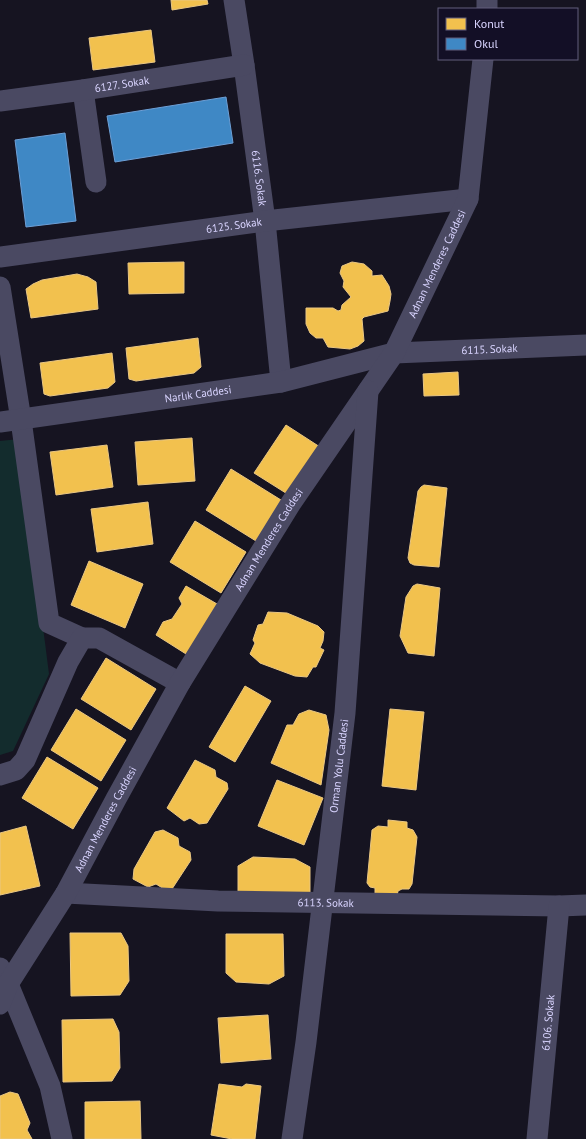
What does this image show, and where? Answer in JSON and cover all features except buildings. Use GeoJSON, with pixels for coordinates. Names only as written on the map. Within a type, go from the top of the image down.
{"type":"FeatureCollection","features":[{"type":"Feature","properties":{"kind":"street","name":"6116. Sokak"},"geometry":{"type":"LineString","coordinates":[[234,0],[265,221],[281,382]]}},
{"type":"Feature","properties":{"kind":"street","name":"Adnan Menderes Caddesi"},"geometry":{"type":"LineString","coordinates":[[0,1004],[2,981],[66,893],[180,683],[291,503],[394,353],[468,199],[483,60]]}},
{"type":"Feature","properties":{"kind":"street","name":"6127. Sokak"},"geometry":{"type":"LineString","coordinates":[[0,101],[83,90],[244,65]]}},
{"type":"Feature","properties":{"kind":"street"},"geometry":{"type":"LineString","coordinates":[[83,90],[96,182]]}},
{"type":"Feature","properties":{"kind":"street","name":"6125. Sokak"},"geometry":{"type":"LineString","coordinates":[[0,258],[265,221],[468,199]]}},
{"type":"Feature","properties":{"kind":"street"},"geometry":{"type":"LineString","coordinates":[[0,287],[21,420],[49,623],[82,638],[99,638],[180,683]]}},
{"type":"Feature","properties":{"kind":"street","name":"6115. Sokak"},"geometry":{"type":"LineString","coordinates":[[394,353],[586,345]]}},
{"type":"Feature","properties":{"kind":"street","name":"Narlık Caddesi"},"geometry":{"type":"LineString","coordinates":[[0,422],[281,382],[394,353]]}},
{"type":"Feature","properties":{"kind":"street","name":"Orman Yolu Caddesi"},"geometry":{"type":"LineString","coordinates":[[292,1139],[306,1042],[345,713],[368,390]]}},
{"type":"Feature","properties":{"kind":"street"},"geometry":{"type":"LineString","coordinates":[[0,775],[16,770],[25,760],[68,662],[82,638]]}},
{"type":"Feature","properties":{"kind":"street","name":"6113. Sokak"},"geometry":{"type":"LineString","coordinates":[[66,893],[218,901],[559,906],[586,905]]}},
{"type":"Feature","properties":{"kind":"street","name":"6106. Sokak"},"geometry":{"type":"LineString","coordinates":[[537,1139],[559,906]]}},
{"type":"Feature","properties":{"kind":"street"},"geometry":{"type":"LineString","coordinates":[[2,981],[50,1086],[62,1139]]}},
{"type":"Feature","properties":{"kind":"green space"},"geometry":{"type":"Polygon","coordinates":[[[19,439],[49,674],[13,751],[0,755],[0,441],[19,439]]]}}]}
